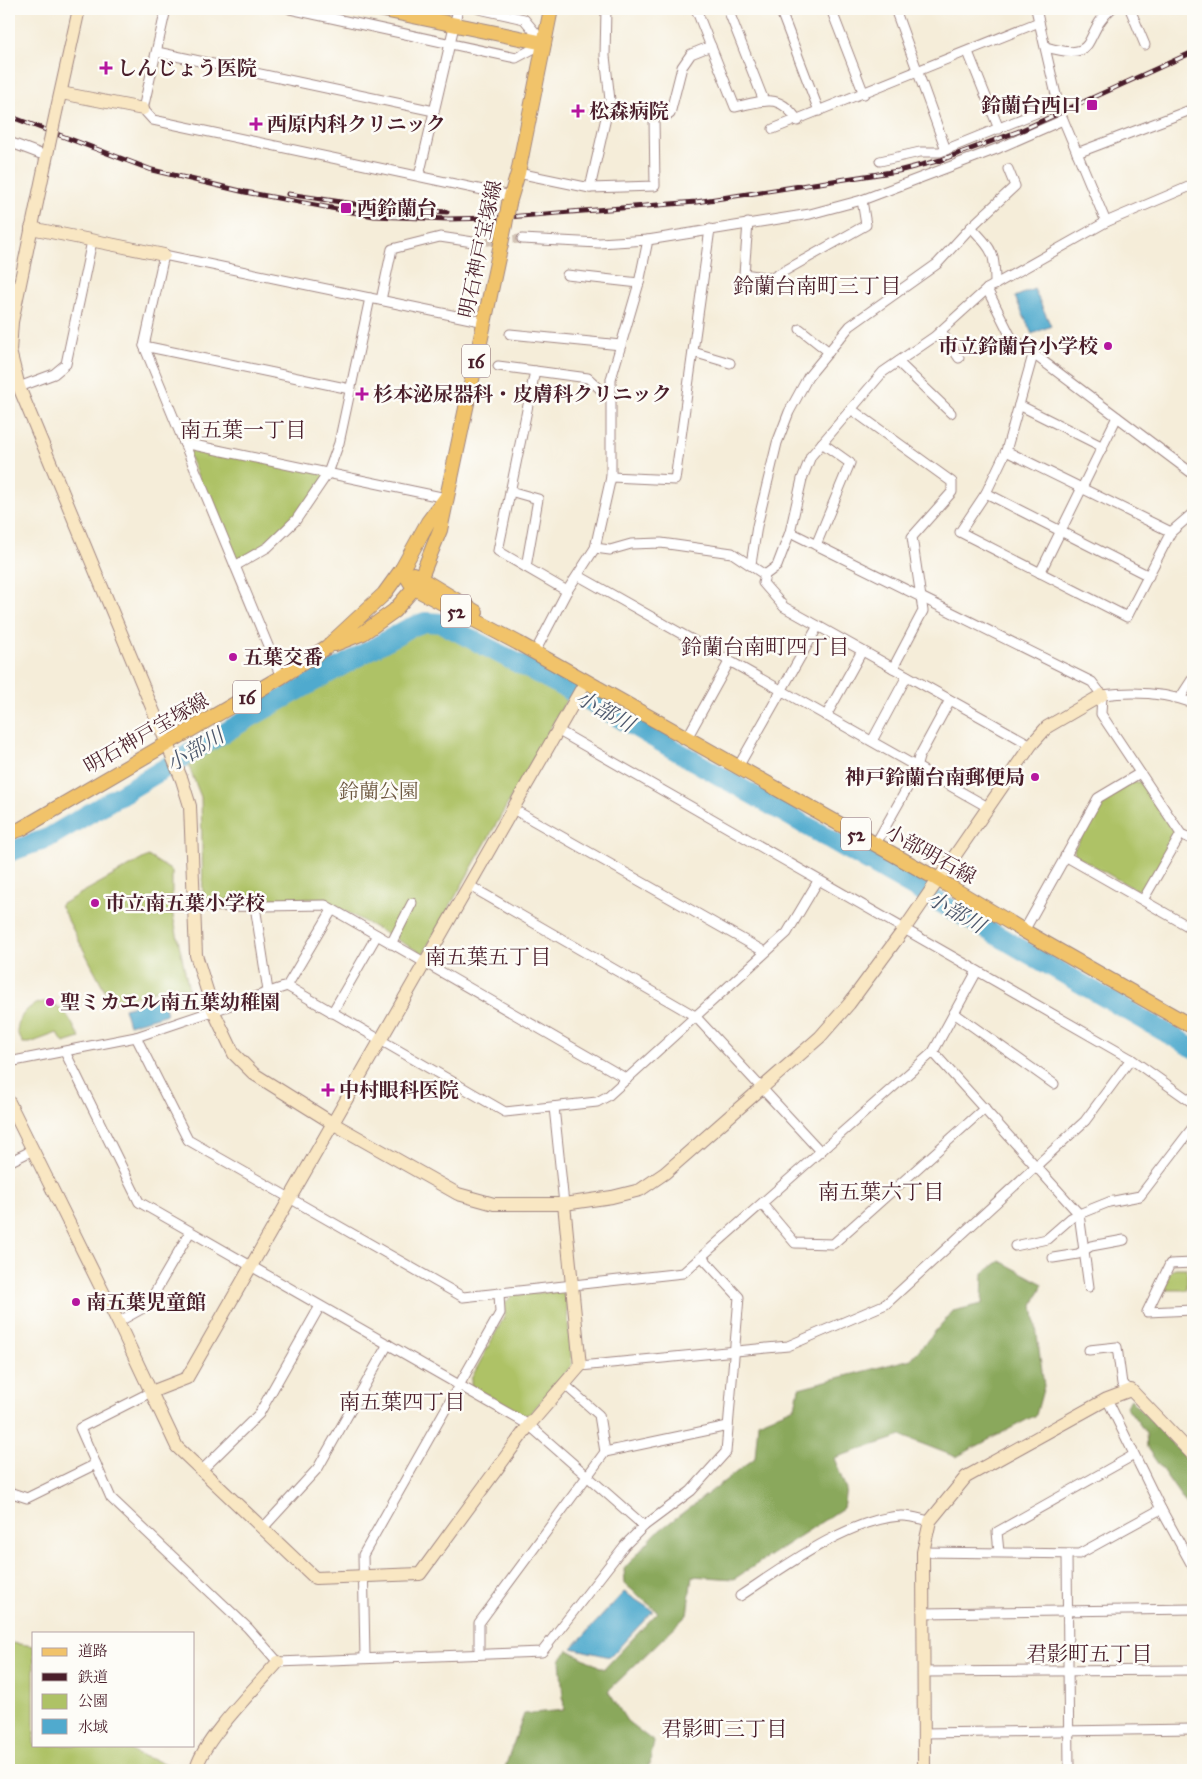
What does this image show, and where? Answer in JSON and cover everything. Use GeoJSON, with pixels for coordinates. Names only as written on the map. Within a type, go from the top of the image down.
{"type":"FeatureCollection","features":[{"type":"Feature","properties":{"kind":"main road"},"geometry":{"type":"LineString","coordinates":[[379,9],[544,43]]}},
{"type":"Feature","properties":{"kind":"main road","name":"明石神戸宝塚線"},"geometry":{"type":"LineString","coordinates":[[327,647],[363,634],[394,610],[418,582],[440,530],[510,199],[518,173],[551,9]]}},
{"type":"Feature","properties":{"kind":"main road","name":"明石神戸宝塚線"},"geometry":{"type":"LineString","coordinates":[[9,833],[21,829],[168,748],[327,647],[384,594],[402,570],[428,522],[446,498]]}},
{"type":"Feature","properties":{"kind":"main road","name":"小部明石線"},"geometry":{"type":"LineString","coordinates":[[402,570],[418,582],[535,652],[584,684],[687,738],[875,845],[934,884],[1024,931],[1193,1027]]}},
{"type":"Feature","properties":{"kind":"street"},"geometry":{"type":"LineString","coordinates":[[79,9],[31,228],[10,336],[14,388],[182,780],[190,806],[196,955],[213,1010],[234,1054],[254,1074],[334,1124],[458,1194],[494,1204],[564,1204],[612,1197],[640,1190],[665,1173],[820,1036],[849,1004],[905,928],[986,806],[1031,744],[1047,727],[1102,696],[1135,691],[1180,698],[1193,703]]}},
{"type":"Feature","properties":{"kind":"street"},"geometry":{"type":"LineString","coordinates":[[143,109],[166,9]]}},
{"type":"Feature","properties":{"kind":"street"},"geometry":{"type":"LineString","coordinates":[[290,9],[516,58],[544,43],[524,19],[479,9]]}},
{"type":"Feature","properties":{"kind":"street"},"geometry":{"type":"LineString","coordinates":[[419,176],[458,9]]}},
{"type":"Feature","properties":{"kind":"street"},"geometry":{"type":"LineString","coordinates":[[590,188],[610,100],[605,56],[606,9]]}},
{"type":"Feature","properties":{"kind":"street"},"geometry":{"type":"LineString","coordinates":[[696,9],[735,107],[778,100],[789,108],[798,121]]}},
{"type":"Feature","properties":{"kind":"street"},"geometry":{"type":"LineString","coordinates":[[736,9],[729,12],[764,101]]}},
{"type":"Feature","properties":{"kind":"street"},"geometry":{"type":"LineString","coordinates":[[780,9],[820,111]]}},
{"type":"Feature","properties":{"kind":"street"},"geometry":{"type":"LineString","coordinates":[[831,9],[864,94]]}},
{"type":"Feature","properties":{"kind":"street"},"geometry":{"type":"LineString","coordinates":[[895,9],[920,72],[946,150]]}},
{"type":"Feature","properties":{"kind":"street"},"geometry":{"type":"LineString","coordinates":[[1036,9],[1063,120],[1106,222]]}},
{"type":"Feature","properties":{"kind":"street"},"geometry":{"type":"LineString","coordinates":[[1046,47],[1062,52],[1078,52],[1088,46],[1102,16],[1111,9]]}},
{"type":"Feature","properties":{"kind":"street"},"geometry":{"type":"LineString","coordinates":[[1130,9],[1145,45]]}},
{"type":"Feature","properties":{"kind":"street"},"geometry":{"type":"LineString","coordinates":[[773,129],[798,121],[920,72],[1039,22]]}},
{"type":"Feature","properties":{"kind":"street"},"geometry":{"type":"LineString","coordinates":[[518,173],[590,188],[655,186],[654,117],[670,114],[682,67],[691,54],[711,46]]}},
{"type":"Feature","properties":{"kind":"street"},"geometry":{"type":"LineString","coordinates":[[157,52],[434,111]]}},
{"type":"Feature","properties":{"kind":"street"},"geometry":{"type":"LineString","coordinates":[[968,52],[999,129]]}},
{"type":"Feature","properties":{"kind":"street"},"geometry":{"type":"LineString","coordinates":[[61,93],[143,109],[153,120],[419,176],[510,199]]}},
{"type":"Feature","properties":{"kind":"street"},"geometry":{"type":"LineString","coordinates":[[880,162],[920,152],[946,150],[1058,104]]}},
{"type":"Feature","properties":{"kind":"street"},"geometry":{"type":"LineString","coordinates":[[1076,153],[1193,109]]}},
{"type":"Feature","properties":{"kind":"street"},"geometry":{"type":"LineString","coordinates":[[522,239],[599,243],[648,240],[810,214],[862,200],[999,148],[1063,120]]}},
{"type":"Feature","properties":{"kind":"street"},"geometry":{"type":"LineString","coordinates":[[9,142],[48,151]]}},
{"type":"Feature","properties":{"kind":"street"},"geometry":{"type":"LineString","coordinates":[[751,564],[757,526],[777,443],[789,412],[808,377],[850,326],[937,264],[970,227],[1015,186],[1008,169]]}},
{"type":"Feature","properties":{"kind":"street"},"geometry":{"type":"LineString","coordinates":[[1031,744],[784,607],[763,583],[766,575],[777,566],[790,532],[802,479],[811,456],[883,372],[941,331],[991,287],[1106,222],[1193,185]]}},
{"type":"Feature","properties":{"kind":"street"},"geometry":{"type":"LineString","coordinates":[[748,224],[744,274],[772,278],[866,225],[862,200]]}},
{"type":"Feature","properties":{"kind":"street"},"geometry":{"type":"LineString","coordinates":[[970,227],[991,248],[995,258],[991,287],[1011,337],[1193,474]]}},
{"type":"Feature","properties":{"kind":"street"},"geometry":{"type":"LineString","coordinates":[[31,228],[485,322]]}},
{"type":"Feature","properties":{"kind":"street"},"geometry":{"type":"LineString","coordinates":[[611,477],[675,480],[710,229]]}},
{"type":"Feature","properties":{"kind":"street"},"geometry":{"type":"LineString","coordinates":[[381,300],[392,249],[440,237],[473,242]]}},
{"type":"Feature","properties":{"kind":"street"},"geometry":{"type":"LineString","coordinates":[[535,652],[595,548],[611,477],[611,378],[639,283],[648,240]]}},
{"type":"Feature","properties":{"kind":"street"},"geometry":{"type":"LineString","coordinates":[[14,388],[54,374],[66,364],[92,241]]}},
{"type":"Feature","properties":{"kind":"street"},"geometry":{"type":"LineString","coordinates":[[164,255],[144,346],[281,676]]}},
{"type":"Feature","properties":{"kind":"street"},"geometry":{"type":"LineString","coordinates":[[567,275],[639,283]]}},
{"type":"Feature","properties":{"kind":"street"},"geometry":{"type":"LineString","coordinates":[[235,566],[268,547],[296,520],[328,473],[339,442],[370,298]]}},
{"type":"Feature","properties":{"kind":"street"},"geometry":{"type":"LineString","coordinates":[[800,329],[829,352]]}},
{"type":"Feature","properties":{"kind":"street"},"geometry":{"type":"LineString","coordinates":[[941,331],[959,358]]}},
{"type":"Feature","properties":{"kind":"street"},"geometry":{"type":"LineString","coordinates":[[510,334],[621,345]]}},
{"type":"Feature","properties":{"kind":"street"},"geometry":{"type":"LineString","coordinates":[[144,346],[350,389]]}},
{"type":"Feature","properties":{"kind":"street"},"geometry":{"type":"LineString","coordinates":[[693,352],[730,363]]}},
{"type":"Feature","properties":{"kind":"street"},"geometry":{"type":"LineString","coordinates":[[1033,355],[1006,451],[986,493],[960,532],[1127,617],[1171,532],[1193,513]]}},
{"type":"Feature","properties":{"kind":"street"},"geometry":{"type":"LineString","coordinates":[[898,362],[951,413]]}},
{"type":"Feature","properties":{"kind":"street"},"geometry":{"type":"LineString","coordinates":[[498,366],[588,378],[611,399]]}},
{"type":"Feature","properties":{"kind":"street"},"geometry":{"type":"LineString","coordinates":[[535,371],[498,551],[568,592]]}},
{"type":"Feature","properties":{"kind":"street"},"geometry":{"type":"LineString","coordinates":[[1019,405],[1103,447]]}},
{"type":"Feature","properties":{"kind":"street"},"geometry":{"type":"LineString","coordinates":[[851,409],[952,482],[952,492],[912,537],[923,612],[894,668]]}},
{"type":"Feature","properties":{"kind":"street"},"geometry":{"type":"LineString","coordinates":[[1040,573],[1117,417]]}},
{"type":"Feature","properties":{"kind":"street"},"geometry":{"type":"LineString","coordinates":[[184,442],[446,498]]}},
{"type":"Feature","properties":{"kind":"street"},"geometry":{"type":"LineString","coordinates":[[816,545],[850,463],[822,443]]}},
{"type":"Feature","properties":{"kind":"street"},"geometry":{"type":"LineString","coordinates":[[1006,451],[1171,532]]}},
{"type":"Feature","properties":{"kind":"street"},"geometry":{"type":"LineString","coordinates":[[510,491],[538,499],[526,567]]}},
{"type":"Feature","properties":{"kind":"street"},"geometry":{"type":"LineString","coordinates":[[986,493],[1149,576]]}},
{"type":"Feature","properties":{"kind":"street"},"geometry":{"type":"LineString","coordinates":[[790,532],[1092,682],[1102,696],[1101,714],[1181,834],[1193,840]]}},
{"type":"Feature","properties":{"kind":"street"},"geometry":{"type":"LineString","coordinates":[[595,548],[610,550],[632,544],[661,543],[732,552],[766,575]]}},
{"type":"Feature","properties":{"kind":"street"},"geometry":{"type":"LineString","coordinates":[[579,576],[986,806]]}},
{"type":"Feature","properties":{"kind":"street"},"geometry":{"type":"LineString","coordinates":[[738,767],[818,626]]}},
{"type":"Feature","properties":{"kind":"street"},"geometry":{"type":"LineString","coordinates":[[826,716],[862,651]]}},
{"type":"Feature","properties":{"kind":"street"},"geometry":{"type":"LineString","coordinates":[[687,738],[729,662]]}},
{"type":"Feature","properties":{"kind":"street"},"geometry":{"type":"LineString","coordinates":[[872,741],[907,676]]}},
{"type":"Feature","properties":{"kind":"street"},"geometry":{"type":"LineString","coordinates":[[1180,698],[1193,678]]}},
{"type":"Feature","properties":{"kind":"street"},"geometry":{"type":"LineString","coordinates":[[278,1662],[248,1628],[111,1498],[80,1428],[151,1392],[187,1378],[584,684]]}},
{"type":"Feature","properties":{"kind":"street"},"geometry":{"type":"LineString","coordinates":[[875,845],[914,776],[919,758],[950,700]]}},
{"type":"Feature","properties":{"kind":"street"},"geometry":{"type":"LineString","coordinates":[[558,731],[1131,1059],[1193,1103]]}},
{"type":"Feature","properties":{"kind":"street"},"geometry":{"type":"LineString","coordinates":[[1024,931],[1098,798],[1140,773]]}},
{"type":"Feature","properties":{"kind":"street"},"geometry":{"type":"LineString","coordinates":[[513,809],[765,952]]}},
{"type":"Feature","properties":{"kind":"street"},"geometry":{"type":"LineString","coordinates":[[1143,900],[1181,834]]}},
{"type":"Feature","properties":{"kind":"street"},"geometry":{"type":"LineString","coordinates":[[1065,856],[1193,929]]}},
{"type":"Feature","properties":{"kind":"street"},"geometry":{"type":"LineString","coordinates":[[287,986],[379,1041],[505,1112],[597,1102],[608,1096],[627,1079],[787,932],[818,881]]}},
{"type":"Feature","properties":{"kind":"street"},"geometry":{"type":"LineString","coordinates":[[470,886],[696,1016],[820,1151]]}},
{"type":"Feature","properties":{"kind":"street"},"geometry":{"type":"LineString","coordinates":[[391,944],[412,903]]}},
{"type":"Feature","properties":{"kind":"street"},"geometry":{"type":"LineString","coordinates":[[255,906],[268,991]]}},
{"type":"Feature","properties":{"kind":"street"},"geometry":{"type":"LineString","coordinates":[[194,907],[324,906],[627,1079]]}},
{"type":"Feature","properties":{"kind":"street"},"geometry":{"type":"LineString","coordinates":[[9,1062],[136,1037],[287,986],[332,910]]}},
{"type":"Feature","properties":{"kind":"street"},"geometry":{"type":"LineString","coordinates":[[332,1013],[377,935]]}},
{"type":"Feature","properties":{"kind":"street"},"geometry":{"type":"LineString","coordinates":[[136,1037],[188,1140],[291,1197],[463,1297],[683,1274],[933,1052],[977,971]]}},
{"type":"Feature","properties":{"kind":"street"},"geometry":{"type":"LineString","coordinates":[[954,1013],[1054,1084]]}},
{"type":"Feature","properties":{"kind":"street"},"geometry":{"type":"LineString","coordinates":[[65,1052],[139,1202],[529,1425],[644,1526]]}},
{"type":"Feature","properties":{"kind":"street"},"geometry":{"type":"LineString","coordinates":[[933,1052],[1037,1165],[1079,1214],[1089,1287]]}},
{"type":"Feature","properties":{"kind":"street"},"geometry":{"type":"LineString","coordinates":[[9,1102],[177,1446],[315,1578],[420,1574],[529,1425],[580,1366],[788,1346],[886,1304],[1085,1122],[1131,1059]]}},
{"type":"Feature","properties":{"kind":"street"},"geometry":{"type":"LineString","coordinates":[[554,1107],[580,1366]]}},
{"type":"Feature","properties":{"kind":"street"},"geometry":{"type":"LineString","coordinates":[[762,1204],[795,1243],[834,1244],[985,1108]]}},
{"type":"Feature","properties":{"kind":"street"},"geometry":{"type":"LineString","coordinates":[[1015,1246],[1047,1239],[1071,1218],[1108,1202],[1140,1196],[1193,1127]]}},
{"type":"Feature","properties":{"kind":"street"},"geometry":{"type":"LineString","coordinates":[[9,1162],[33,1150]]}},
{"type":"Feature","properties":{"kind":"street"},"geometry":{"type":"LineString","coordinates":[[118,1322],[147,1306],[190,1232]]}},
{"type":"Feature","properties":{"kind":"street"},"geometry":{"type":"LineString","coordinates":[[1053,1258],[1078,1254],[1091,1246],[1124,1240]]}},
{"type":"Feature","properties":{"kind":"street"},"geometry":{"type":"LineString","coordinates":[[196,1770],[198,1760],[208,1744],[278,1662],[365,1657],[542,1652],[625,1545],[644,1526],[691,1491],[726,1452],[739,1297],[703,1258]]}},
{"type":"Feature","properties":{"kind":"street"},"geometry":{"type":"LineString","coordinates":[[1193,1263],[1170,1264],[1147,1312],[1193,1310]]}},
{"type":"Feature","properties":{"kind":"street"},"geometry":{"type":"LineString","coordinates":[[365,1657],[363,1555],[500,1313],[499,1293]]}},
{"type":"Feature","properties":{"kind":"street"},"geometry":{"type":"LineString","coordinates":[[202,1470],[259,1414],[320,1306]]}},
{"type":"Feature","properties":{"kind":"street"},"geometry":{"type":"LineString","coordinates":[[263,1528],[318,1468],[388,1344]]}},
{"type":"Feature","properties":{"kind":"street"},"geometry":{"type":"LineString","coordinates":[[1089,1350],[1117,1347],[1122,1384],[1131,1390],[1193,1456]]}},
{"type":"Feature","properties":{"kind":"street"},"geometry":{"type":"LineString","coordinates":[[564,1384],[599,1415],[605,1452]]}},
{"type":"Feature","properties":{"kind":"street"},"geometry":{"type":"LineString","coordinates":[[924,1770],[923,1552],[930,1521],[966,1477],[1107,1400],[1131,1390]]}},
{"type":"Feature","properties":{"kind":"street"},"geometry":{"type":"LineString","coordinates":[[1107,1400],[1161,1509],[1193,1566]]}},
{"type":"Feature","properties":{"kind":"street"},"geometry":{"type":"LineString","coordinates":[[479,1654],[479,1623],[605,1452],[728,1426]]}},
{"type":"Feature","properties":{"kind":"street"},"geometry":{"type":"LineString","coordinates":[[999,1552],[997,1532],[1134,1455]]}},
{"type":"Feature","properties":{"kind":"street"},"geometry":{"type":"LineString","coordinates":[[9,1492],[27,1498],[96,1464]]}},
{"type":"Feature","properties":{"kind":"street"},"geometry":{"type":"LineString","coordinates":[[923,1552],[1055,1552],[1067,1555],[1079,1554],[1161,1509]]}},
{"type":"Feature","properties":{"kind":"street"},"geometry":{"type":"LineString","coordinates":[[740,1596],[798,1559],[863,1523],[901,1516],[930,1521]]}},
{"type":"Feature","properties":{"kind":"street"},"geometry":{"type":"LineString","coordinates":[[1067,1555],[1069,1770]]}},
{"type":"Feature","properties":{"kind":"street"},"geometry":{"type":"LineString","coordinates":[[924,1612],[1193,1610]]}},
{"type":"Feature","properties":{"kind":"street"},"geometry":{"type":"LineString","coordinates":[[924,1672],[1193,1670]]}},
{"type":"Feature","properties":{"kind":"street"},"geometry":{"type":"LineString","coordinates":[[924,1733],[1193,1729]]}},
{"type":"Feature","properties":{"kind":"green space"},"geometry":{"type":"Polygon","coordinates":[[[184,443],[328,473],[310,501],[268,547],[235,566],[184,443]]]}},
{"type":"Feature","properties":{"kind":"green space","name":"鈴蘭公園"},"geometry":{"type":"Polygon","coordinates":[[[425,626],[441,628],[568,697],[423,954],[323,899],[203,900],[201,797],[187,762],[251,722],[342,675],[410,632],[425,626]]]}},
{"type":"Feature","properties":{"kind":"green space"},"geometry":{"type":"Polygon","coordinates":[[[1133,782],[1140,782],[1174,831],[1174,839],[1147,888],[1136,890],[1075,855],[1074,849],[1104,799],[1133,782]]]}},
{"type":"Feature","properties":{"kind":"green space"},"geometry":{"type":"Polygon","coordinates":[[[148,856],[172,871],[172,911],[189,990],[176,993],[167,987],[112,1004],[60,905],[148,856]]]}},
{"type":"Feature","properties":{"kind":"green space"},"geometry":{"type":"Polygon","coordinates":[[[43,1002],[51,1003],[62,1010],[80,1038],[64,1043],[57,1033],[30,1043],[23,1043],[17,1032],[19,1021],[28,1009],[43,1002]]]}},
{"type":"Feature","properties":{"kind":"green space"},"geometry":{"type":"Polygon","coordinates":[[[1000,1261],[1043,1284],[1033,1305],[1044,1386],[1036,1415],[956,1457],[902,1436],[834,1458],[846,1489],[843,1508],[734,1579],[692,1576],[687,1615],[608,1691],[627,1721],[654,1742],[648,1770],[504,1770],[524,1714],[564,1710],[560,1660],[568,1650],[604,1669],[658,1612],[625,1584],[624,1569],[656,1533],[755,1458],[758,1422],[795,1407],[799,1388],[911,1359],[953,1311],[982,1304],[983,1273],[1000,1261]]]}},
{"type":"Feature","properties":{"kind":"green space"},"geometry":{"type":"Polygon","coordinates":[[[1175,1268],[1187,1268],[1187,1290],[1164,1290],[1170,1272],[1175,1268]]]}},
{"type":"Feature","properties":{"kind":"green space"},"geometry":{"type":"Polygon","coordinates":[[[560,1291],[566,1296],[572,1365],[530,1414],[523,1415],[471,1386],[471,1379],[505,1315],[505,1304],[512,1295],[560,1291]]]}},
{"type":"Feature","properties":{"kind":"green space"},"geometry":{"type":"Polygon","coordinates":[[[1131,1399],[1193,1466],[1193,1514],[1147,1448],[1146,1433],[1126,1406],[1131,1399]]]}},
{"type":"Feature","properties":{"kind":"green space"},"geometry":{"type":"Polygon","coordinates":[[[12,1643],[32,1646],[32,1746],[125,1746],[136,1754],[185,1770],[9,1770],[9,1654],[12,1643]]]}},
{"type":"Feature","properties":{"kind":"water"},"geometry":{"type":"Polygon","coordinates":[[[1034,289],[1051,326],[1032,334],[1015,297],[1034,289]]]}},
{"type":"Feature","properties":{"kind":"water"},"geometry":{"type":"Polygon","coordinates":[[[162,998],[167,1014],[129,1025],[124,1008],[162,998]]]}},
{"type":"Feature","properties":{"kind":"water"},"geometry":{"type":"Polygon","coordinates":[[[624,1592],[653,1611],[610,1657],[572,1648],[624,1592]]]}},
{"type":"Feature","properties":{"kind":"waterway","name":"小部川"},"geometry":{"type":"LineString","coordinates":[[9,852],[48,838],[249,718],[409,628],[425,622],[441,623],[588,700],[1193,1048]]}},
{"type":"Feature","properties":{"kind":"tunnel"},"geometry":{"type":"LineString","coordinates":[[473,242],[522,239]]}},
{"type":"Feature","properties":{"kind":"railway"},"geometry":{"type":"LineString","coordinates":[[9,116],[152,170],[245,192],[374,216],[448,219],[495,218],[696,202],[898,171],[941,160],[1022,130],[1193,52]]}},
{"type":"Feature","properties":{"kind":"railway"},"geometry":{"type":"LineString","coordinates":[[288,194],[381,208],[447,212]]}},
{"type":"Feature","properties":{"kind":"place","name":"しんじょう医院"},"geometry":{"type":"Point","coordinates":[106,68]}},
{"type":"Feature","properties":{"kind":"place","name":"鈴蘭台西口"},"geometry":{"type":"Point","coordinates":[1092,105]}},
{"type":"Feature","properties":{"kind":"place","name":"松森病院"},"geometry":{"type":"Point","coordinates":[578,111]}},
{"type":"Feature","properties":{"kind":"place","name":"西原内科クリニック"},"geometry":{"type":"Point","coordinates":[256,124]}},
{"type":"Feature","properties":{"kind":"place","name":"西鈴蘭台"},"geometry":{"type":"Point","coordinates":[346,208]}},
{"type":"Feature","properties":{"kind":"place","name":"市立鈴蘭台小学校"},"geometry":{"type":"Point","coordinates":[1108,346]}},
{"type":"Feature","properties":{"kind":"place","name":"杉本泌尿器科・皮膚科クリニック"},"geometry":{"type":"Point","coordinates":[362,394]}},
{"type":"Feature","properties":{"kind":"place","name":"五葉交番"},"geometry":{"type":"Point","coordinates":[233,657]}},
{"type":"Feature","properties":{"kind":"place","name":"神戸鈴蘭台南郵便局"},"geometry":{"type":"Point","coordinates":[1035,777]}},
{"type":"Feature","properties":{"kind":"place","name":"市立南五葉小学校"},"geometry":{"type":"Point","coordinates":[95,903]}},
{"type":"Feature","properties":{"kind":"place","name":"聖ミカエル南五葉幼稚園"},"geometry":{"type":"Point","coordinates":[50,1002]}},
{"type":"Feature","properties":{"kind":"place","name":"中村眼科医院"},"geometry":{"type":"Point","coordinates":[328,1090]}},
{"type":"Feature","properties":{"kind":"place","name":"南五葉児童館"},"geometry":{"type":"Point","coordinates":[76,1302]}},
{"type":"Feature","properties":{"kind":"district","name":"鈴蘭台南町三丁目"},"geometry":{"type":"Point","coordinates":[817,286]}},
{"type":"Feature","properties":{"kind":"district","name":"南五葉一丁目"},"geometry":{"type":"Point","coordinates":[243,430]}},
{"type":"Feature","properties":{"kind":"district","name":"鈴蘭台南町四丁目"},"geometry":{"type":"Point","coordinates":[765,647]}},
{"type":"Feature","properties":{"kind":"district","name":"南五葉五丁目"},"geometry":{"type":"Point","coordinates":[488,957]}},
{"type":"Feature","properties":{"kind":"district","name":"南五葉六丁目"},"geometry":{"type":"Point","coordinates":[881,1192]}},
{"type":"Feature","properties":{"kind":"district","name":"南五葉四丁目"},"geometry":{"type":"Point","coordinates":[402,1402]}},
{"type":"Feature","properties":{"kind":"district","name":"君影町五丁目"},"geometry":{"type":"Point","coordinates":[1089,1654]}},
{"type":"Feature","properties":{"kind":"district","name":"君影町三丁目"},"geometry":{"type":"Point","coordinates":[724,1729]}}]}
